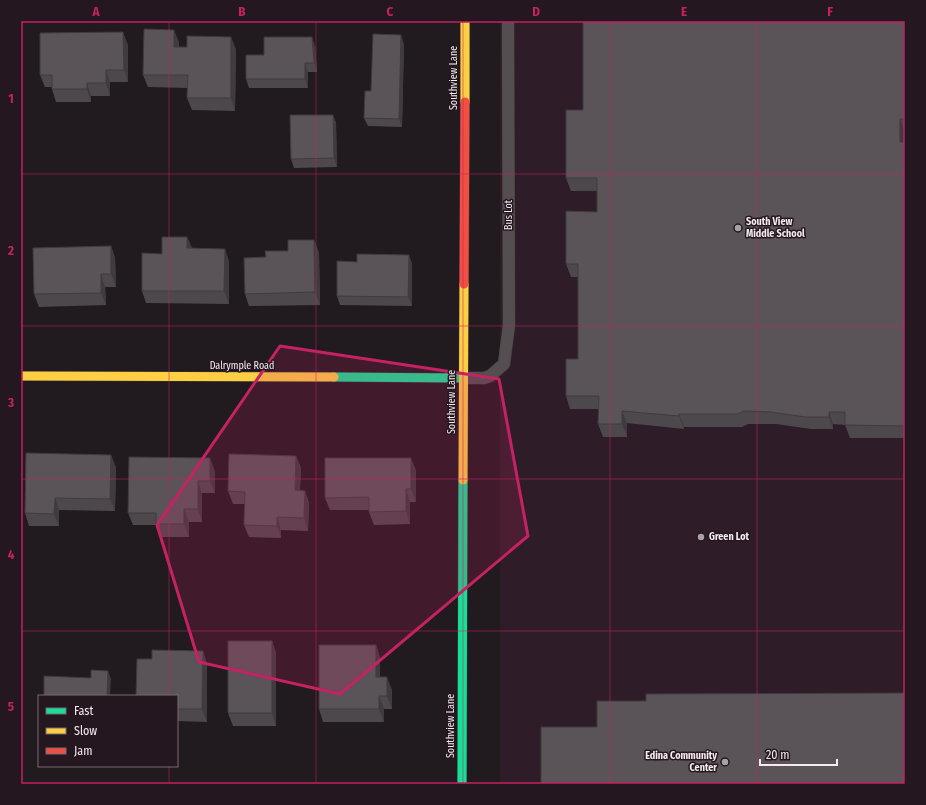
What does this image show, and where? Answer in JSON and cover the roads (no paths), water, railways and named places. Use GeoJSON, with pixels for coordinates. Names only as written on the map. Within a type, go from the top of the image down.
{"type":"FeatureCollection","features":[{"type":"Feature","properties":{"kind":"street","name":"Southview Lane"},"geometry":{"type":"LineString","coordinates":[[462,784],[465,21]]}},
{"type":"Feature","properties":{"kind":"street","name":"Dalrymple Road"},"geometry":{"type":"LineString","coordinates":[[21,376],[463,378]]}},
{"type":"Feature","properties":{"kind":"lane","name":"Bus Lot"},"geometry":{"type":"LineString","coordinates":[[463,378],[484,378],[490,376],[504,364],[509,325],[508,21]]}},
{"type":"Feature","properties":{"kind":"place","name":"South View Middle School"},"geometry":{"type":"Point","coordinates":[738,228]}},
{"type":"Feature","properties":{"kind":"place","name":"Green Lot"},"geometry":{"type":"Point","coordinates":[701,537]}},
{"type":"Feature","properties":{"kind":"place","name":"Edina Community Center"},"geometry":{"type":"Point","coordinates":[725,762]}}]}
